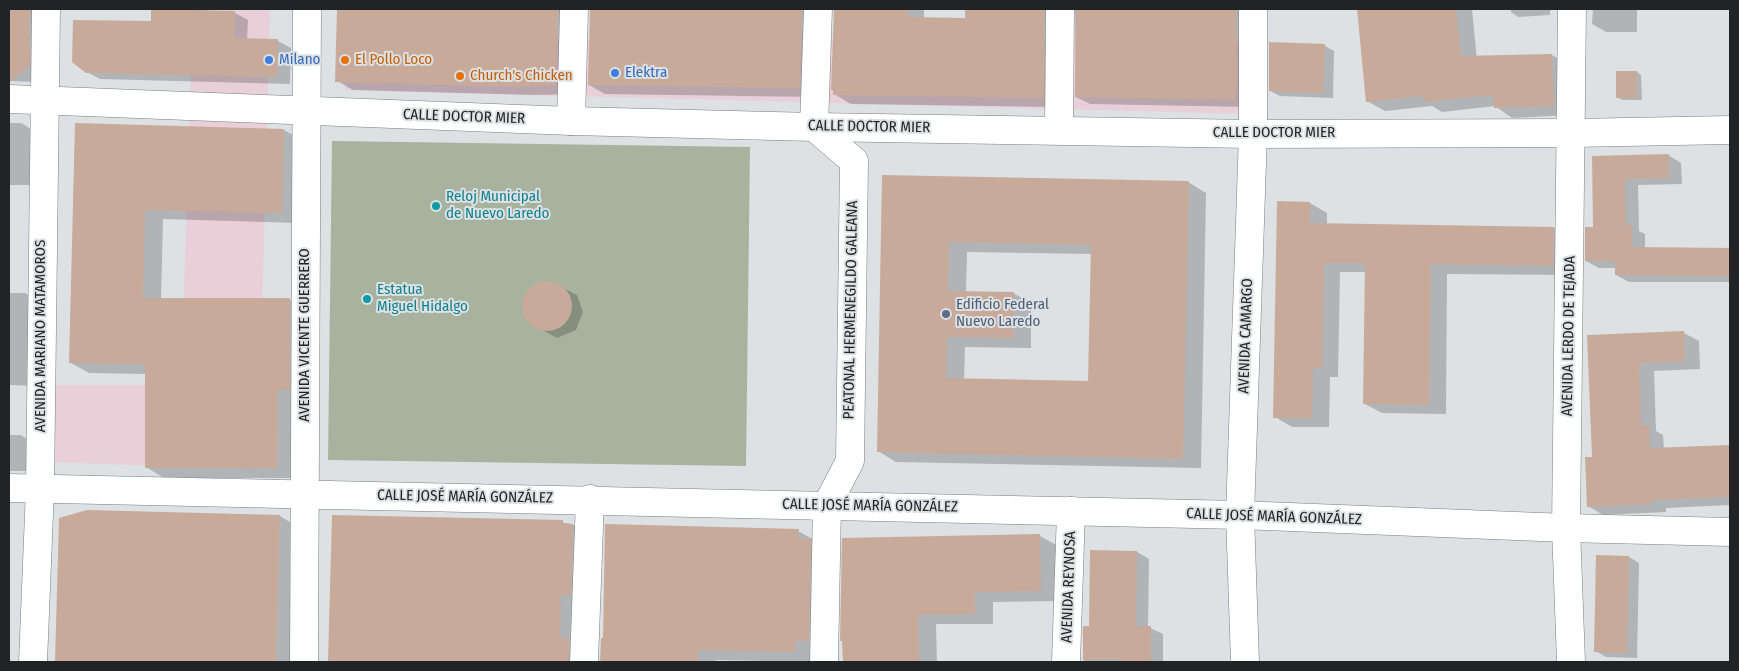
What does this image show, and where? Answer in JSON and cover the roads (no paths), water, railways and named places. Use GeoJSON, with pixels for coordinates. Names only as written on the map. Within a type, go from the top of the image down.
{"type":"FeatureCollection","features":[{"type":"Feature","properties":{"kind":"main road","name":"AVENIDA MARIANO MATAMOROS"},"geometry":{"type":"LineString","coordinates":[[33,662],[40,489],[43,100],[46,9]]}},
{"type":"Feature","properties":{"kind":"main road","name":"AVENIDA VICENTE GUERRERO"},"geometry":{"type":"LineString","coordinates":[[304,662],[307,9]]}},
{"type":"Feature","properties":{"kind":"main road"},"geometry":{"type":"LineString","coordinates":[[571,121],[574,9]]}},
{"type":"Feature","properties":{"kind":"main road"},"geometry":{"type":"LineString","coordinates":[[814,127],[818,9]]}},
{"type":"Feature","properties":{"kind":"main road"},"geometry":{"type":"LineString","coordinates":[[1059,129],[1060,9]]}},
{"type":"Feature","properties":{"kind":"main road","name":"AVENIDA CAMARGO"},"geometry":{"type":"LineString","coordinates":[[1245,662],[1240,515],[1253,134],[1253,9]]}},
{"type":"Feature","properties":{"kind":"main road","name":"AVENIDA LERDO DE TEJADA"},"geometry":{"type":"LineString","coordinates":[[1571,662],[1566,528],[1572,9]]}},
{"type":"Feature","properties":{"kind":"main road","name":"CALLE DOCTOR MIER"},"geometry":{"type":"LineString","coordinates":[[9,100],[571,121],[814,127],[1059,129],[1253,134],[1572,134],[1730,130]]}},
{"type":"Feature","properties":{"kind":"main road","name":"PEATONAL HERMENEGILDO GALEANA"},"geometry":{"type":"LineString","coordinates":[[814,127],[854,160],[850,462],[827,505]]}},
{"type":"Feature","properties":{"kind":"main road","name":"CALLE JOSÉ MARÍA GONZÁLEZ"},"geometry":{"type":"LineString","coordinates":[[9,488],[590,499],[1240,515],[1566,528],[1730,532]]}},
{"type":"Feature","properties":{"kind":"main road"},"geometry":{"type":"LineString","coordinates":[[584,662],[590,499]]}},
{"type":"Feature","properties":{"kind":"main road"},"geometry":{"type":"LineString","coordinates":[[824,662],[827,505]]}},
{"type":"Feature","properties":{"kind":"main road","name":"AVENIDA REYNOSA"},"geometry":{"type":"LineString","coordinates":[[1066,662],[1071,511]]}},
{"type":"Feature","properties":{"kind":"place","name":"Milano"},"geometry":{"type":"Point","coordinates":[269,60]}},
{"type":"Feature","properties":{"kind":"place","name":"El Pollo Loco"},"geometry":{"type":"Point","coordinates":[345,60]}},
{"type":"Feature","properties":{"kind":"place","name":"Elektra"},"geometry":{"type":"Point","coordinates":[615,73]}},
{"type":"Feature","properties":{"kind":"place","name":"Church's Chicken"},"geometry":{"type":"Point","coordinates":[460,76]}},
{"type":"Feature","properties":{"kind":"place","name":"Reloj Municipal de Nuevo Laredo"},"geometry":{"type":"Point","coordinates":[436,206]}},
{"type":"Feature","properties":{"kind":"place","name":"Estatua Miguel Hidalgo"},"geometry":{"type":"Point","coordinates":[367,299]}},
{"type":"Feature","properties":{"kind":"place","name":"Edificio Federal Nuevo Laredo"},"geometry":{"type":"Point","coordinates":[946,314]}}]}
